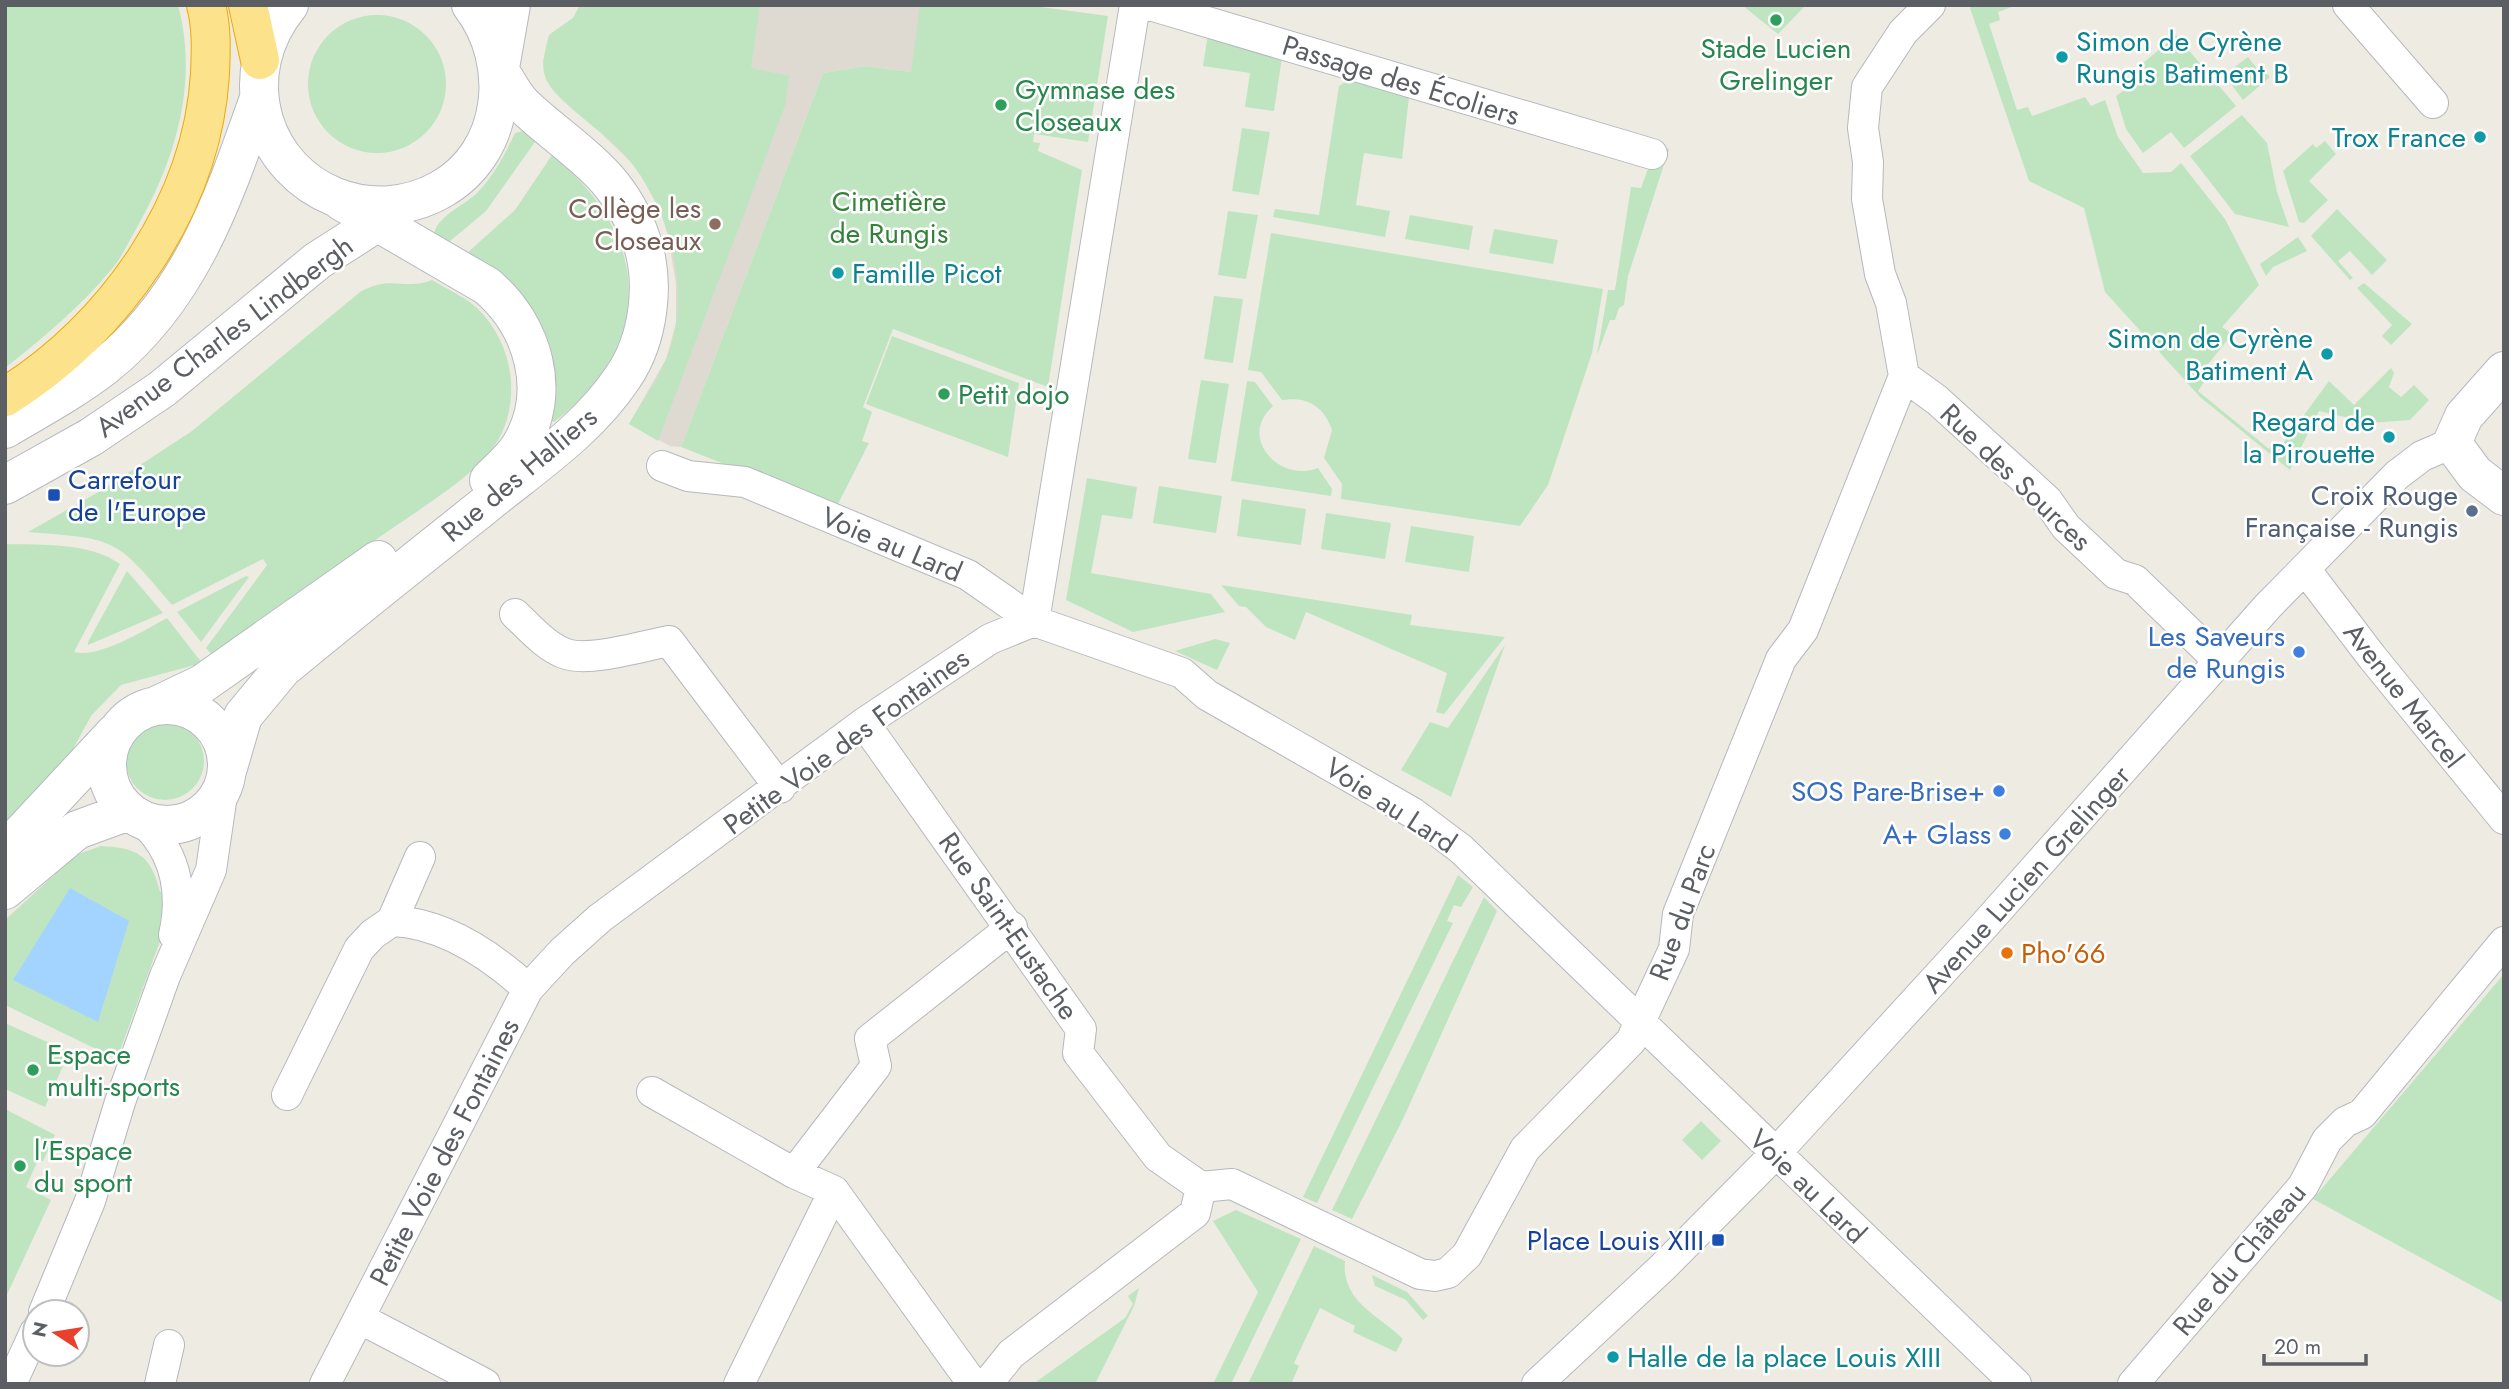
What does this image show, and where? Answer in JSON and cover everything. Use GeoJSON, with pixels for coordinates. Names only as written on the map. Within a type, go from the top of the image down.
{"type":"FeatureCollection","features":[{"type":"Feature","properties":{"kind":"highway"},"geometry":{"type":"LineString","coordinates":[[5,397],[72,344],[101,315],[139,269],[157,241],[191,167],[203,123],[211,48],[206,5]]}},
{"type":"Feature","properties":{"kind":"highway"},"geometry":{"type":"LineString","coordinates":[[248,5],[260,60]]}},
{"type":"Feature","properties":{"kind":"street"},"geometry":{"type":"LineString","coordinates":[[258,101],[260,60],[275,22],[289,5]]}},
{"type":"Feature","properties":{"kind":"street"},"geometry":{"type":"LineString","coordinates":[[471,5],[489,33],[500,71]]}},
{"type":"Feature","properties":{"kind":"street"},"geometry":{"type":"LineString","coordinates":[[390,214],[441,190],[471,165],[495,119],[501,93],[500,71],[511,5]]}},
{"type":"Feature","properties":{"kind":"street"},"geometry":{"type":"LineString","coordinates":[[1034,621],[1135,5]]}},
{"type":"Feature","properties":{"kind":"street","name":"Passage des Écoliers"},"geometry":{"type":"LineString","coordinates":[[1150,5],[1652,154]]}},
{"type":"Feature","properties":{"kind":"street"},"geometry":{"type":"LineString","coordinates":[[1903,376],[1891,303],[1880,274],[1867,199],[1868,163],[1863,128],[1867,88],[1903,32],[1930,5]]}},
{"type":"Feature","properties":{"kind":"street"},"geometry":{"type":"LineString","coordinates":[[2348,5],[2433,103]]}},
{"type":"Feature","properties":{"kind":"street","name":"Rue des Halliers"},"geometry":{"type":"LineString","coordinates":[[50,1298],[90,1201],[120,1102],[165,976],[211,870],[225,776],[243,716],[282,669],[583,426],[624,376],[638,350],[645,323],[648,265],[641,238],[630,216],[593,162],[522,104],[500,71]]}},
{"type":"Feature","properties":{"kind":"street","name":"Rue des Halliers"},"geometry":{"type":"LineString","coordinates":[[158,705],[202,684],[479,490],[520,446],[534,404],[536,374],[522,326],[500,297],[390,214],[341,201],[294,173],[270,140],[258,101]]}},
{"type":"Feature","properties":{"kind":"street","name":"Avenue Charles Lindbergh"},"geometry":{"type":"LineString","coordinates":[[5,429],[65,394],[106,365],[149,322],[172,294],[215,220],[258,101]]}},
{"type":"Feature","properties":{"kind":"street","name":"Avenue Charles Lindbergh"},"geometry":{"type":"LineString","coordinates":[[5,485],[91,437],[162,389],[317,261],[390,214]]}},
{"type":"Feature","properties":{"kind":"street"},"geometry":{"type":"LineString","coordinates":[[2504,371],[2464,416],[2452,443],[2475,474],[2504,496]]}},
{"type":"Feature","properties":{"kind":"street","name":"Rue des Sources"},"geometry":{"type":"LineString","coordinates":[[1903,376],[1937,400],[2048,500],[2066,527],[2116,574],[2135,580],[2221,663]]}},
{"type":"Feature","properties":{"kind":"street","name":"Rue du Parc"},"geometry":{"type":"LineString","coordinates":[[1201,1187],[1232,1184],[1420,1274],[1435,1276],[1448,1273],[1467,1255],[1525,1149],[1630,1041],[1674,949],[1678,914],[1781,659],[1803,630],[1903,376]]}},
{"type":"Feature","properties":{"kind":"street","name":"Avenue Lucien Grelinger"},"geometry":{"type":"LineString","coordinates":[[1537,1384],[1663,1267],[1775,1154],[2305,569],[2397,475],[2422,456],[2452,443]]}},
{"type":"Feature","properties":{"kind":"street","name":"Voie au Lard"},"geometry":{"type":"LineString","coordinates":[[662,466],[688,476],[745,482],[956,570],[1034,621],[1182,673],[1208,695],[1413,813],[1461,849],[2016,1384]]}},
{"type":"Feature","properties":{"kind":"street","name":"Avenue Marcel"},"geometry":{"type":"LineString","coordinates":[[2305,569],[2372,657],[2504,819]]}},
{"type":"Feature","properties":{"kind":"street"},"geometry":{"type":"LineString","coordinates":[[515,614],[541,639],[567,654],[592,655],[669,641],[780,788]]}},
{"type":"Feature","properties":{"kind":"street","name":"Petite Voie des Fontaines"},"geometry":{"type":"LineString","coordinates":[[325,1384],[528,989],[562,952],[600,918],[780,788],[864,723],[990,639],[1034,621]]}},
{"type":"Feature","properties":{"kind":"street"},"geometry":{"type":"LineString","coordinates":[[5,851],[121,726],[138,712],[158,705],[185,707],[208,721],[223,744],[225,776],[219,795],[197,816],[169,824],[134,814],[114,793],[107,770],[110,747],[121,726]]}},
{"type":"Feature","properties":{"kind":"street","name":"Rue Saint-Eustache"},"geometry":{"type":"LineString","coordinates":[[864,723],[1012,927],[1081,1030],[1078,1053],[1158,1157],[1201,1187]]}},
{"type":"Feature","properties":{"kind":"street"},"geometry":{"type":"LineString","coordinates":[[5,890],[77,830],[134,814]]}},
{"type":"Feature","properties":{"kind":"street","name":"Rue des Halliers"},"geometry":{"type":"LineString","coordinates":[[134,814],[162,840],[178,884],[177,921],[165,976]]}},
{"type":"Feature","properties":{"kind":"street"},"geometry":{"type":"LineString","coordinates":[[287,1095],[359,949],[373,934],[392,921],[420,857]]}},
{"type":"Feature","properties":{"kind":"street"},"geometry":{"type":"LineString","coordinates":[[392,921],[430,927],[498,961],[528,989]]}},
{"type":"Feature","properties":{"kind":"street"},"geometry":{"type":"LineString","coordinates":[[794,1173],[876,1066],[870,1039],[1012,927]]}},
{"type":"Feature","properties":{"kind":"street","name":"Rue du Château"},"geometry":{"type":"LineString","coordinates":[[2133,1384],[2303,1186],[2327,1140],[2345,1122],[2362,1114],[2504,942]]}},
{"type":"Feature","properties":{"kind":"street"},"geometry":{"type":"LineString","coordinates":[[652,1092],[794,1173],[834,1191],[973,1384]]}},
{"type":"Feature","properties":{"kind":"street"},"geometry":{"type":"LineString","coordinates":[[987,1384],[1011,1354],[1195,1213],[1201,1187]]}},
{"type":"Feature","properties":{"kind":"street"},"geometry":{"type":"LineString","coordinates":[[739,1384],[834,1191]]}},
{"type":"Feature","properties":{"kind":"street"},"geometry":{"type":"LineString","coordinates":[[359,1318],[485,1384]]}},
{"type":"Feature","properties":{"kind":"street"},"geometry":{"type":"LineString","coordinates":[[160,1384],[169,1345]]}},
{"type":"Feature","properties":{"kind":"street"},"geometry":{"type":"LineString","coordinates":[[11,1384],[21,1362]]}},
{"type":"Feature","properties":{"kind":"shaded area","name":"Collège les Closeaux"},"geometry":{"type":"Polygon","coordinates":[[[580,5],[980,5],[911,72],[866,66],[823,73],[681,447],[670,446],[629,424],[666,359],[676,323],[676,284],[661,212],[636,167],[547,81],[543,62],[549,35],[573,18],[580,5]]]}},
{"type":"Feature","properties":{"kind":"green space"},"geometry":{"type":"Polygon","coordinates":[[[5,5],[178,5],[186,64],[180,121],[172,149],[150,203],[121,256],[99,284],[73,310],[5,368],[5,5]]]}},
{"type":"Feature","properties":{"kind":"green space","name":"Collège les Closeaux"},"geometry":{"type":"Polygon","coordinates":[[[580,5],[760,5],[751,68],[789,76],[785,106],[658,441],[629,424],[666,359],[678,304],[677,275],[663,218],[635,168],[617,147],[559,97],[547,81],[544,58],[549,35],[573,18],[580,5]]]}},
{"type":"Feature","properties":{"kind":"green space","name":"Cimetière de Rungis"},"geometry":{"type":"Polygon","coordinates":[[[920,5],[1026,5],[1108,16],[1088,142],[1034,134],[1033,142],[1040,143],[1038,151],[1082,170],[1048,387],[893,329],[863,407],[872,412],[862,441],[869,443],[836,508],[681,447],[823,73],[866,66],[911,72],[920,5]]]}},
{"type":"Feature","properties":{"kind":"green space","name":"Stade Lucien Grelinger"},"geometry":{"type":"Polygon","coordinates":[[[1742,5],[1806,5],[1778,34],[1742,5]]]}},
{"type":"Feature","properties":{"kind":"green space"},"geometry":{"type":"Polygon","coordinates":[[[1972,5],[2017,5],[1998,12],[2000,20],[1989,24],[2017,110],[2028,107],[2032,116],[2085,97],[2091,106],[2105,100],[2118,137],[2143,173],[2171,172],[2181,163],[2225,219],[2259,285],[2222,327],[2232,334],[2198,377],[2204,382],[2198,391],[2269,449],[2272,445],[2279,449],[2329,381],[2354,405],[2391,368],[2394,373],[2389,387],[2401,397],[2414,385],[2429,400],[2410,420],[2370,423],[2319,411],[2290,470],[2200,397],[2105,292],[2084,208],[2029,181],[1970,8],[1972,5]]]}},
{"type":"Feature","properties":{"kind":"green space"},"geometry":{"type":"Polygon","coordinates":[[[377,15],[403,20],[426,35],[441,58],[446,84],[441,110],[426,133],[403,148],[377,153],[351,148],[328,133],[313,110],[308,84],[313,58],[328,35],[351,20],[377,15]]]}},
{"type":"Feature","properties":{"kind":"green space"},"geometry":{"type":"Polygon","coordinates":[[[1208,34],[1282,57],[1274,111],[1245,107],[1250,73],[1203,66],[1208,34]]]}},
{"type":"Feature","properties":{"kind":"green space"},"geometry":{"type":"Polygon","coordinates":[[[2176,35],[2236,106],[2184,148],[2171,132],[2143,153],[2126,129],[2116,96],[2148,73],[2142,64],[2176,35]]]}},
{"type":"Feature","properties":{"kind":"green space"},"geometry":{"type":"Polygon","coordinates":[[[2248,57],[2259,71],[2263,69],[2270,77],[2243,100],[2224,75],[2248,57]]]}},
{"type":"Feature","properties":{"kind":"green space"},"geometry":{"type":"Polygon","coordinates":[[[1346,77],[1409,97],[1402,159],[1364,153],[1356,205],[1390,211],[1385,237],[1273,217],[1275,209],[1319,215],[1339,86],[1345,82],[1346,77]]]}},
{"type":"Feature","properties":{"kind":"green space"},"geometry":{"type":"Polygon","coordinates":[[[2242,115],[2267,143],[2277,192],[2289,227],[2235,214],[2190,156],[2242,115]]]}},
{"type":"Feature","properties":{"kind":"green space"},"geometry":{"type":"Polygon","coordinates":[[[1242,128],[1270,132],[1259,195],[1232,191],[1242,128]]]}},
{"type":"Feature","properties":{"kind":"green space"},"geometry":{"type":"Polygon","coordinates":[[[523,131],[534,138],[535,142],[486,211],[449,242],[434,234],[446,216],[483,186],[499,164],[515,133],[523,131]]]}},
{"type":"Feature","properties":{"kind":"green space"},"geometry":{"type":"Polygon","coordinates":[[[2325,141],[2336,154],[2309,181],[2328,200],[2304,223],[2299,222],[2283,171],[2313,144],[2316,148],[2325,141]]]}},
{"type":"Feature","properties":{"kind":"green space"},"geometry":{"type":"Polygon","coordinates":[[[1657,144],[1669,149],[1628,276],[1624,305],[1619,308],[1615,320],[1610,320],[1597,355],[1608,290],[1615,290],[1631,187],[1641,188],[1657,144]]]}},
{"type":"Feature","properties":{"kind":"green space"},"geometry":{"type":"Polygon","coordinates":[[[552,155],[585,186],[609,219],[623,254],[629,289],[625,324],[611,358],[588,391],[554,422],[549,419],[467,253],[515,210],[552,155]]]}},
{"type":"Feature","properties":{"kind":"green space"},"geometry":{"type":"Polygon","coordinates":[[[2337,209],[2387,260],[2372,275],[2350,251],[2338,261],[2353,278],[2350,280],[2311,236],[2337,209]]]}},
{"type":"Feature","properties":{"kind":"green space"},"geometry":{"type":"Polygon","coordinates":[[[1228,211],[1258,215],[1246,279],[1218,275],[1228,211]]]}},
{"type":"Feature","properties":{"kind":"green space"},"geometry":{"type":"Polygon","coordinates":[[[1410,215],[1473,226],[1469,250],[1405,239],[1410,215]]]}},
{"type":"Feature","properties":{"kind":"green space"},"geometry":{"type":"Polygon","coordinates":[[[1494,229],[1558,240],[1553,264],[1489,253],[1494,229]]]}},
{"type":"Feature","properties":{"kind":"green space"},"geometry":{"type":"Polygon","coordinates":[[[1271,233],[1603,289],[1592,353],[1548,485],[1520,526],[1341,499],[1342,484],[1324,458],[1332,430],[1324,415],[1307,401],[1282,400],[1261,372],[1248,370],[1271,233]]]}},
{"type":"Feature","properties":{"kind":"green space"},"geometry":{"type":"Polygon","coordinates":[[[2298,237],[2307,251],[2273,267],[2266,276],[2260,264],[2298,237]]]}},
{"type":"Feature","properties":{"kind":"green space"},"geometry":{"type":"Polygon","coordinates":[[[432,280],[477,308],[491,324],[501,342],[511,382],[506,422],[498,441],[474,469],[447,491],[212,655],[206,648],[267,565],[263,559],[172,605],[138,566],[112,546],[80,537],[28,532],[102,490],[192,431],[360,292],[381,284],[414,284],[432,280]]]}},
{"type":"Feature","properties":{"kind":"green space"},"geometry":{"type":"Polygon","coordinates":[[[2364,283],[2412,324],[2391,345],[2382,336],[2392,325],[2357,288],[2364,283]]]}},
{"type":"Feature","properties":{"kind":"green space"},"geometry":{"type":"Polygon","coordinates":[[[1214,296],[1243,299],[1233,363],[1204,359],[1214,296]]]}},
{"type":"Feature","properties":{"kind":"green space","name":"Petit dojo"},"geometry":{"type":"Polygon","coordinates":[[[892,336],[1019,383],[1008,457],[866,404],[892,336]]]}},
{"type":"Feature","properties":{"kind":"green space"},"geometry":{"type":"Polygon","coordinates":[[[1201,380],[1229,384],[1216,463],[1188,459],[1201,380]]]}},
{"type":"Feature","properties":{"kind":"green space"},"geometry":{"type":"Polygon","coordinates":[[[1247,381],[1255,382],[1273,406],[1263,418],[1260,431],[1261,444],[1268,455],[1290,469],[1304,471],[1318,468],[1332,489],[1331,496],[1231,481],[1247,381]]]}},
{"type":"Feature","properties":{"kind":"green space"},"geometry":{"type":"Polygon","coordinates":[[[1087,478],[1137,487],[1132,519],[1102,515],[1091,573],[1211,594],[1225,612],[1133,632],[1066,600],[1087,478]]]}},
{"type":"Feature","properties":{"kind":"green space"},"geometry":{"type":"Polygon","coordinates":[[[1159,486],[1222,496],[1216,533],[1153,523],[1159,486]]]}},
{"type":"Feature","properties":{"kind":"green space"},"geometry":{"type":"Polygon","coordinates":[[[1242,499],[1306,509],[1301,545],[1237,536],[1242,499]]]}},
{"type":"Feature","properties":{"kind":"green space"},"geometry":{"type":"Polygon","coordinates":[[[1326,513],[1391,523],[1385,559],[1321,549],[1326,513]]]}},
{"type":"Feature","properties":{"kind":"green space"},"geometry":{"type":"Polygon","coordinates":[[[1411,526],[1474,536],[1469,572],[1405,562],[1411,526]]]}},
{"type":"Feature","properties":{"kind":"green space"},"geometry":{"type":"Polygon","coordinates":[[[5,544],[80,548],[120,564],[74,652],[84,653],[108,647],[167,618],[202,663],[121,685],[91,716],[73,749],[5,824],[5,544]]]}},
{"type":"Feature","properties":{"kind":"green space"},"geometry":{"type":"Polygon","coordinates":[[[127,571],[163,613],[88,645],[88,642],[127,571]]]}},
{"type":"Feature","properties":{"kind":"green space"},"geometry":{"type":"Polygon","coordinates":[[[246,576],[249,577],[201,642],[177,612],[246,576]]]}},
{"type":"Feature","properties":{"kind":"green space"},"geometry":{"type":"Polygon","coordinates":[[[1221,585],[1412,615],[1410,625],[1505,637],[1444,714],[1436,712],[1447,673],[1306,612],[1295,640],[1266,627],[1246,607],[1239,606],[1221,585]]]}},
{"type":"Feature","properties":{"kind":"green space"},"geometry":{"type":"Polygon","coordinates":[[[1215,639],[1230,643],[1217,670],[1175,651],[1215,639]]]}},
{"type":"Feature","properties":{"kind":"green space"},"geometry":{"type":"Polygon","coordinates":[[[1505,645],[1451,797],[1401,770],[1430,722],[1448,728],[1505,645]]]}},
{"type":"Feature","properties":{"kind":"green space"},"geometry":{"type":"Polygon","coordinates":[[[157,722],[173,722],[187,728],[198,739],[204,753],[204,769],[198,783],[187,794],[173,800],[157,800],[143,794],[132,783],[126,769],[126,753],[132,739],[143,728],[157,722]]]}},
{"type":"Feature","properties":{"kind":"green space"},"geometry":{"type":"Polygon","coordinates":[[[101,846],[125,849],[141,856],[152,869],[160,892],[168,891],[167,922],[117,1059],[5,1005],[5,920],[76,855],[101,846]]]}},
{"type":"Feature","properties":{"kind":"green space"},"geometry":{"type":"Polygon","coordinates":[[[1458,875],[1473,887],[1461,907],[1454,905],[1447,921],[1453,923],[1317,1203],[1303,1197],[1458,875]]]}},
{"type":"Feature","properties":{"kind":"green space"},"geometry":{"type":"Polygon","coordinates":[[[1484,897],[1497,911],[1403,1119],[1352,1219],[1332,1210],[1484,897]]]}},
{"type":"Feature","properties":{"kind":"green space"},"geometry":{"type":"Polygon","coordinates":[[[2504,974],[2504,1303],[2313,1199],[2504,974]]]}},
{"type":"Feature","properties":{"kind":"green space","name":"Espace multi-sports"},"geometry":{"type":"Polygon","coordinates":[[[5,1023],[69,1052],[45,1107],[5,1089],[5,1023]]]}},
{"type":"Feature","properties":{"kind":"green space"},"geometry":{"type":"Polygon","coordinates":[[[5,1109],[55,1135],[43,1161],[38,1160],[26,1187],[51,1200],[5,1299],[5,1109]]]}},
{"type":"Feature","properties":{"kind":"green space"},"geometry":{"type":"Polygon","coordinates":[[[1701,1121],[1721,1141],[1702,1160],[1682,1140],[1701,1121]]]}},
{"type":"Feature","properties":{"kind":"green space"},"geometry":{"type":"Polygon","coordinates":[[[1236,1210],[1301,1239],[1231,1384],[1213,1384],[1258,1292],[1213,1221],[1236,1210]]]}},
{"type":"Feature","properties":{"kind":"green space"},"geometry":{"type":"Polygon","coordinates":[[[1314,1246],[1345,1261],[1345,1275],[1355,1297],[1403,1339],[1396,1352],[1353,1332],[1355,1326],[1320,1308],[1294,1363],[1299,1366],[1291,1384],[1248,1384],[1314,1246]]]}},
{"type":"Feature","properties":{"kind":"green space"},"geometry":{"type":"Polygon","coordinates":[[[1372,1275],[1407,1292],[1428,1316],[1423,1320],[1406,1300],[1375,1286],[1372,1275]]]}},
{"type":"Feature","properties":{"kind":"green space"},"geometry":{"type":"Polygon","coordinates":[[[1139,1288],[1134,1306],[1095,1384],[1033,1384],[1125,1318],[1133,1304],[1128,1296],[1139,1288]]]}},
{"type":"Feature","properties":{"kind":"water"},"geometry":{"type":"Polygon","coordinates":[[[70,888],[129,921],[98,1022],[13,980],[70,888]]]}},
{"type":"Feature","properties":{"kind":"place","name":"Stade Lucien Grelinger"},"geometry":{"type":"Point","coordinates":[1776,20]}},
{"type":"Feature","properties":{"kind":"place","name":"Simon de Cyrène Rungis Batiment B"},"geometry":{"type":"Point","coordinates":[2062,57]}},
{"type":"Feature","properties":{"kind":"place","name":"Gymnase des Closeaux"},"geometry":{"type":"Point","coordinates":[1001,105]}},
{"type":"Feature","properties":{"kind":"place","name":"Trox France"},"geometry":{"type":"Point","coordinates":[2480,137]}},
{"type":"Feature","properties":{"kind":"place","name":"Collège les Closeaux"},"geometry":{"type":"Point","coordinates":[715,224]}},
{"type":"Feature","properties":{"kind":"place","name":"Famille Picot"},"geometry":{"type":"Point","coordinates":[838,273]}},
{"type":"Feature","properties":{"kind":"place","name":"Simon de Cyrène Batiment A"},"geometry":{"type":"Point","coordinates":[2327,354]}},
{"type":"Feature","properties":{"kind":"place","name":"Petit dojo"},"geometry":{"type":"Point","coordinates":[944,394]}},
{"type":"Feature","properties":{"kind":"place","name":"Regard de la Pirouette"},"geometry":{"type":"Point","coordinates":[2389,437]}},
{"type":"Feature","properties":{"kind":"place","name":"Carrefour de l'Europe"},"geometry":{"type":"Point","coordinates":[54,495]}},
{"type":"Feature","properties":{"kind":"place","name":"Croix Rouge Française - Rungis"},"geometry":{"type":"Point","coordinates":[2472,511]}},
{"type":"Feature","properties":{"kind":"place","name":"Les Saveurs de Rungis"},"geometry":{"type":"Point","coordinates":[2299,652]}},
{"type":"Feature","properties":{"kind":"place","name":"SOS Pare-Brise+"},"geometry":{"type":"Point","coordinates":[1999,791]}},
{"type":"Feature","properties":{"kind":"place","name":"A+ Glass"},"geometry":{"type":"Point","coordinates":[2005,834]}},
{"type":"Feature","properties":{"kind":"place","name":"Pho'66"},"geometry":{"type":"Point","coordinates":[2007,953]}},
{"type":"Feature","properties":{"kind":"place","name":"Espace multi-sports"},"geometry":{"type":"Point","coordinates":[33,1070]}},
{"type":"Feature","properties":{"kind":"place","name":"l'Espace du sport"},"geometry":{"type":"Point","coordinates":[20,1166]}},
{"type":"Feature","properties":{"kind":"place","name":"Place Louis XIII"},"geometry":{"type":"Point","coordinates":[1718,1240]}},
{"type":"Feature","properties":{"kind":"place","name":"Halle de la place Louis XIII"},"geometry":{"type":"Point","coordinates":[1613,1357]}}]}
